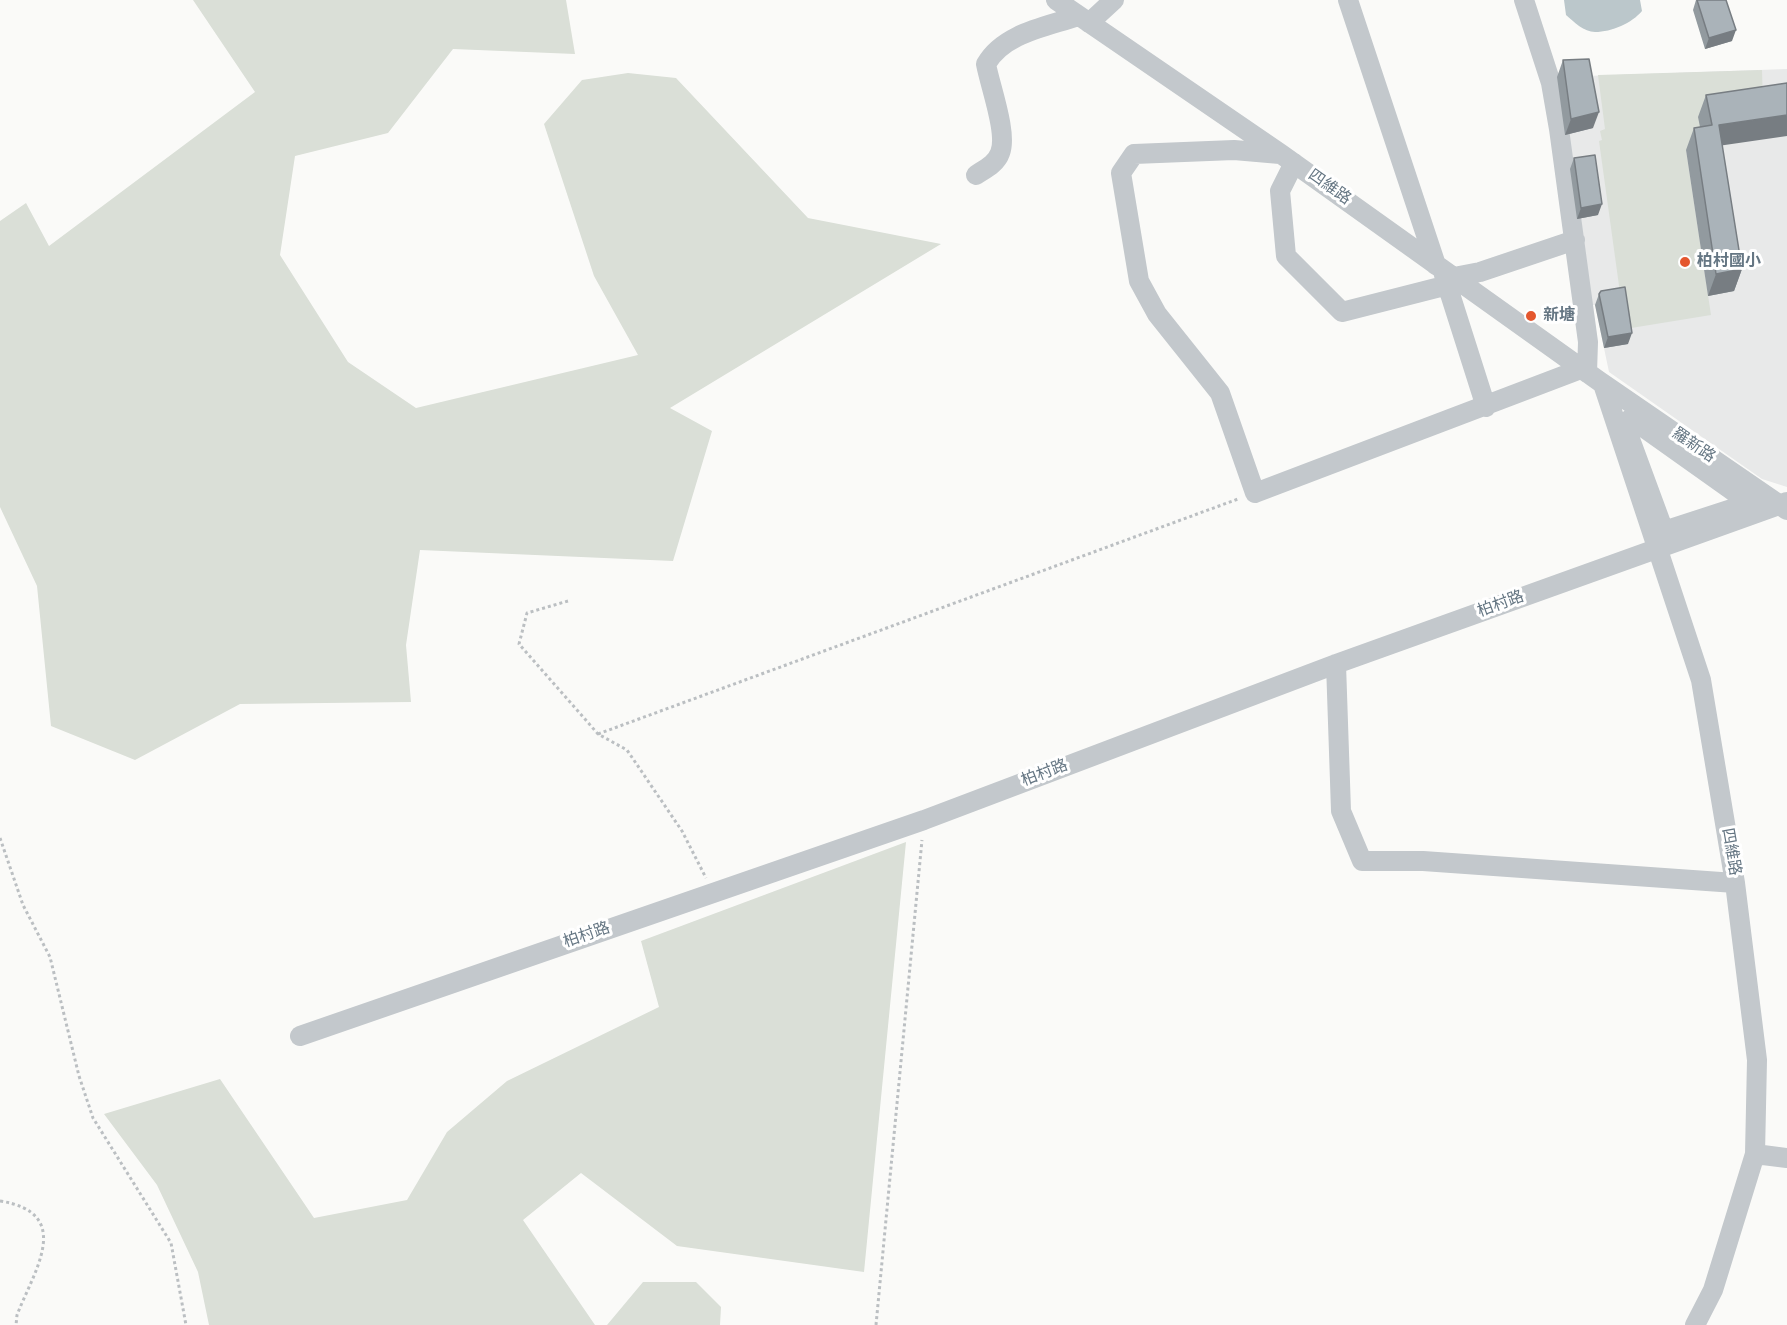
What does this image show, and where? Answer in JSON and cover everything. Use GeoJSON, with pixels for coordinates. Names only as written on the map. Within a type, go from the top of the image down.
{"type":"FeatureCollection","features":[{"type":"Feature","properties":{"kind":"street","name":"四維路"},"geometry":{"type":"LineString","coordinates":[[1056,0],[1288,159],[1445,274],[1593,377],[1701,680],[1735,883],[1757,1060],[1755,1154],[1713,1290],[1695,1325]]}},
{"type":"Feature","properties":{"kind":"street"},"geometry":{"type":"LineString","coordinates":[[976,175],[994,163],[1001,152],[1001,134],[986,64],[994,50],[1027,33],[1084,20],[1114,0]]}},
{"type":"Feature","properties":{"kind":"street"},"geometry":{"type":"LineString","coordinates":[[1348,0],[1445,274],[1486,406]]}},
{"type":"Feature","properties":{"kind":"street"},"geometry":{"type":"LineString","coordinates":[[1524,0],[1551,83],[1575,240],[1576,272],[1593,377],[1486,406],[1255,493],[1220,393],[1157,314],[1139,281],[1121,173],[1134,154],[1234,150],[1288,159],[1280,191],[1286,256],[1342,312],[1445,274],[1480,272],[1575,240]]}},
{"type":"Feature","properties":{"kind":"street","name":"羅新路"},"geometry":{"type":"LineString","coordinates":[[1593,377],[1784,505]]}},
{"type":"Feature","properties":{"kind":"street"},"geometry":{"type":"LineString","coordinates":[[1630,419],[1636,422],[1748,500],[1750,503],[1747,504],[1666,531],[1648,490],[1626,423],[1630,419]]}},
{"type":"Feature","properties":{"kind":"street","name":"柏村路"},"geometry":{"type":"LineString","coordinates":[[300,1036],[924,820],[1336,664],[1784,505]]}},
{"type":"Feature","properties":{"kind":"street"},"geometry":{"type":"LineString","coordinates":[[1336,664],[1341,811],[1362,861],[1423,861],[1735,883]]}},
{"type":"Feature","properties":{"kind":"street"},"geometry":{"type":"LineString","coordinates":[[1755,1154],[1787,1158]]}},
{"type":"Feature","properties":{"kind":"path"},"geometry":{"type":"LineString","coordinates":[[598,734],[1255,493]]}},
{"type":"Feature","properties":{"kind":"path"},"geometry":{"type":"LineString","coordinates":[[568,601],[527,613],[519,644],[598,734],[627,750],[682,831],[714,892]]}},
{"type":"Feature","properties":{"kind":"path"},"geometry":{"type":"LineString","coordinates":[[876,1325],[924,820]]}},
{"type":"Feature","properties":{"kind":"path"},"geometry":{"type":"LineString","coordinates":[[0,838],[23,905],[50,957],[79,1076],[93,1118],[171,1243],[186,1325]]}},
{"type":"Feature","properties":{"kind":"path"},"geometry":{"type":"LineString","coordinates":[[0,1201],[18,1204],[35,1213],[42,1228],[44,1249],[17,1315],[16,1325]]}},
{"type":"Feature","properties":{"kind":"shaded area"},"geometry":{"type":"Polygon","coordinates":[[[193,0],[566,0],[575,54],[453,49],[388,133],[295,156],[280,255],[348,362],[416,408],[638,355],[594,276],[544,124],[582,80],[628,73],[676,78],[808,218],[941,244],[670,408],[712,431],[673,561],[420,550],[406,645],[411,702],[240,704],[135,760],[51,726],[37,586],[0,507],[0,221],[26,203],[49,246],[255,92],[193,0]]]}},
{"type":"Feature","properties":{"kind":"shaded area"},"geometry":{"type":"Polygon","coordinates":[[[1564,0],[1640,0],[1642,11],[1621,26],[1601,32],[1591,32],[1566,15],[1564,0]]]}},
{"type":"Feature","properties":{"kind":"shaded area","name":"柏村國小"},"geometry":{"type":"Polygon","coordinates":[[[1787,69],[1787,487],[1762,479],[1609,372],[1595,305],[1590,305],[1557,77],[1787,69]]]}},
{"type":"Feature","properties":{"kind":"shaded area"},"geometry":{"type":"Polygon","coordinates":[[[1762,70],[1763,106],[1704,146],[1686,150],[1711,315],[1625,329],[1599,141],[1602,140],[1600,131],[1605,129],[1598,75],[1762,70]]]}},
{"type":"Feature","properties":{"kind":"shaded area"},"geometry":{"type":"Polygon","coordinates":[[[906,842],[864,1272],[677,1246],[581,1173],[523,1220],[595,1325],[209,1325],[198,1272],[157,1185],[104,1114],[220,1079],[314,1218],[407,1200],[447,1132],[507,1081],[659,1007],[641,941],[906,842]]]}},
{"type":"Feature","properties":{"kind":"shaded area"},"geometry":{"type":"Polygon","coordinates":[[[643,1282],[696,1282],[721,1307],[720,1325],[607,1325],[643,1282]]]}},
{"type":"Feature","properties":{"kind":"building"},"geometry":{"type":"Polygon","coordinates":[[[1697,0],[1726,0],[1736,30],[1709,38],[1697,0]]]}},
{"type":"Feature","properties":{"kind":"building"},"geometry":{"type":"Polygon","coordinates":[[[1589,59],[1599,112],[1571,119],[1563,60],[1589,59]]]}},
{"type":"Feature","properties":{"kind":"building"},"geometry":{"type":"Polygon","coordinates":[[[1787,83],[1787,115],[1719,125],[1742,269],[1716,274],[1694,128],[1712,125],[1706,95],[1787,83]]]}},
{"type":"Feature","properties":{"kind":"building"},"geometry":{"type":"Polygon","coordinates":[[[1595,155],[1602,204],[1581,208],[1574,158],[1595,155]]]}},
{"type":"Feature","properties":{"kind":"building"},"geometry":{"type":"Polygon","coordinates":[[[1625,287],[1632,333],[1608,337],[1599,294],[1601,291],[1625,287]]]}},
{"type":"Feature","properties":{"kind":"place","name":"柏村國小"},"geometry":{"type":"Point","coordinates":[1685,262]}},
{"type":"Feature","properties":{"kind":"place","name":"新塘"},"geometry":{"type":"Point","coordinates":[1531,316]}}]}
